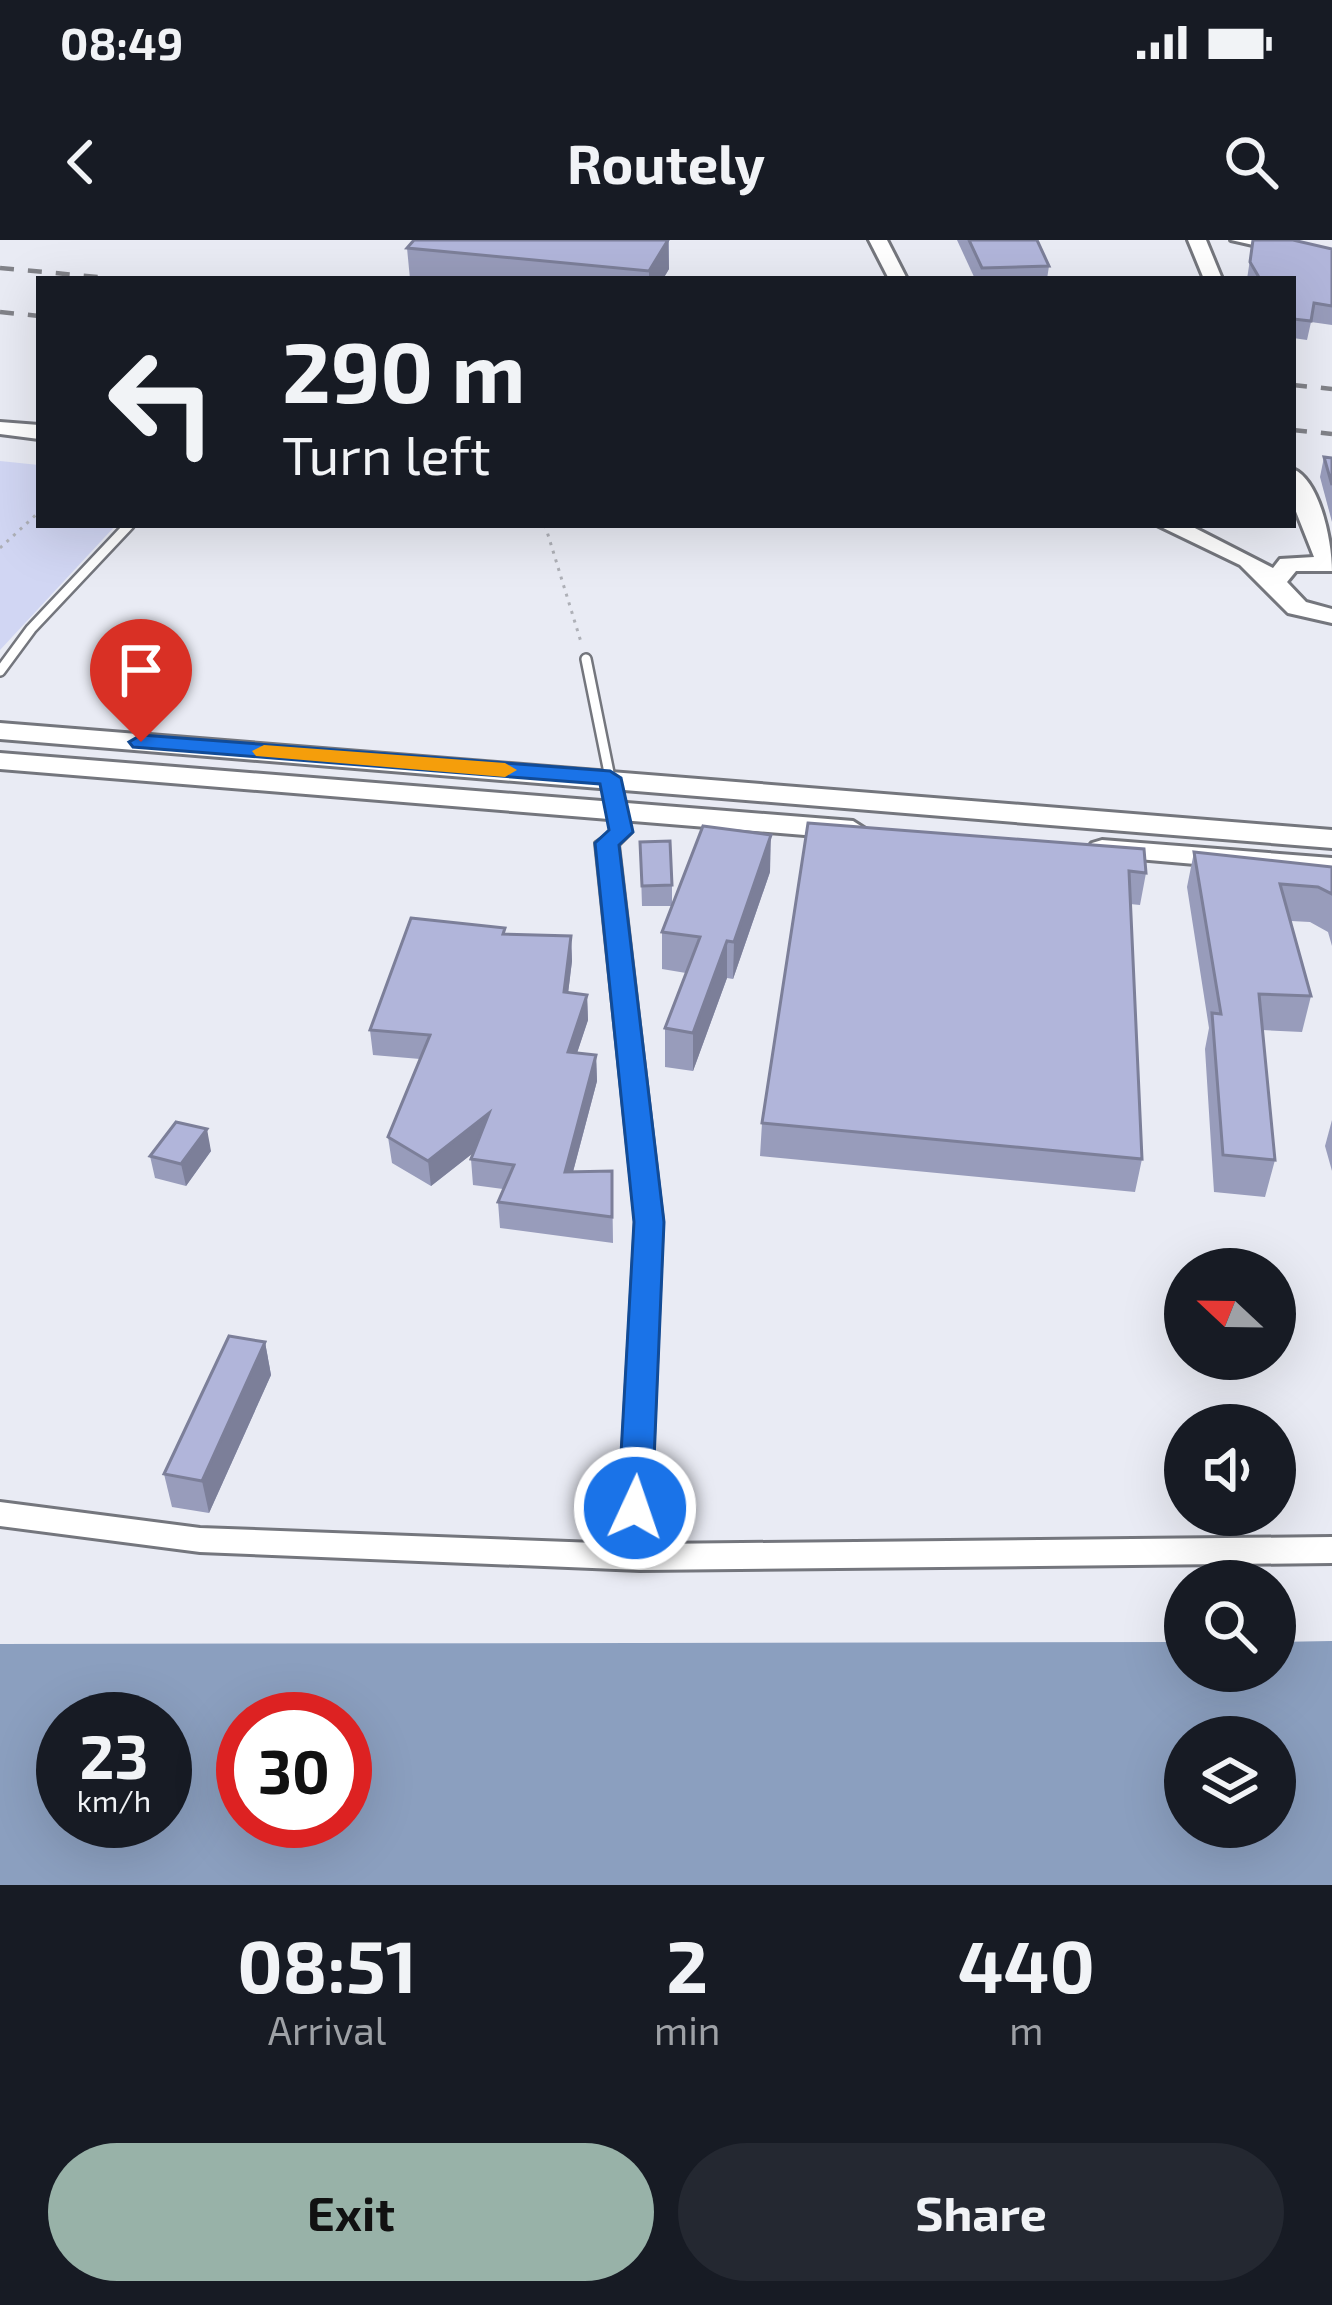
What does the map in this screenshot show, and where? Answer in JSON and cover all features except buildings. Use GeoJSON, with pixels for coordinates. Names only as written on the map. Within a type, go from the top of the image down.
{"type":"FeatureCollection","features":[{"type":"Feature","properties":{"kind":"street"},"geometry":{"type":"LineString","coordinates":[[878,240],[896,276]]}},
{"type":"Feature","properties":{"kind":"street"},"geometry":{"type":"LineString","coordinates":[[902,240],[917,276]]}},
{"type":"Feature","properties":{"kind":"street"},"geometry":{"type":"LineString","coordinates":[[1177,240],[1191,276]]}},
{"type":"Feature","properties":{"kind":"street"},"geometry":{"type":"LineString","coordinates":[[1198,240],[1212,276]]}},
{"type":"Feature","properties":{"kind":"street"},"geometry":{"type":"LineString","coordinates":[[1238,240],[1332,259]]}},
{"type":"Feature","properties":{"kind":"street"},"geometry":{"type":"LineString","coordinates":[[0,428],[36,432]]}},
{"type":"Feature","properties":{"kind":"street"},"geometry":{"type":"LineString","coordinates":[[0,441],[36,445]]}},
{"type":"Feature","properties":{"kind":"street"},"geometry":{"type":"LineString","coordinates":[[1296,497],[1306,567]]}},
{"type":"Feature","properties":{"kind":"street"},"geometry":{"type":"LineString","coordinates":[[1175,528],[1248,560],[1306,567]]}},
{"type":"Feature","properties":{"kind":"street"},"geometry":{"type":"LineString","coordinates":[[1219,528],[1306,567]]}},
{"type":"Feature","properties":{"kind":"street"},"geometry":{"type":"LineString","coordinates":[[1290,528],[1306,567]]}},
{"type":"Feature","properties":{"kind":"street"},"geometry":{"type":"LineString","coordinates":[[1306,567],[1279,596],[1291,606],[1331,619]]}},
{"type":"Feature","properties":{"kind":"street"},"geometry":{"type":"LineString","coordinates":[[0,731],[1332,839]]}},
{"type":"Feature","properties":{"kind":"street"},"geometry":{"type":"LineString","coordinates":[[0,761],[619,822],[1332,867]]}},
{"type":"Feature","properties":{"kind":"street"},"geometry":{"type":"LineString","coordinates":[[619,822],[607,843],[649,1222],[635,1508],[640,1557]]}},
{"type":"Feature","properties":{"kind":"street"},"geometry":{"type":"LineString","coordinates":[[0,1514],[200,1540],[640,1557],[1332,1550]]}},
{"type":"Feature","properties":{"kind":"lane"},"geometry":{"type":"LineString","coordinates":[[0,671],[31,629],[126,528]]}},
{"type":"Feature","properties":{"kind":"lane"},"geometry":{"type":"LineString","coordinates":[[586,659],[619,822]]}},
{"type":"Feature","properties":{"kind":"path"},"geometry":{"type":"LineString","coordinates":[[0,548],[36,515]]}},
{"type":"Feature","properties":{"kind":"path"},"geometry":{"type":"LineString","coordinates":[[546,528],[586,659]]}},
{"type":"Feature","properties":{"kind":"shaded area"},"geometry":{"type":"Polygon","coordinates":[[[0,461],[36,465],[36,528],[113,528],[0,650],[0,461]]]}},
{"type":"Feature","properties":{"kind":"shaded area"},"geometry":{"type":"Polygon","coordinates":[[[1332,1641],[1332,1885],[0,1885],[0,1644],[1164,1642],[1164,1692],[1296,1692],[1296,1642],[1332,1641]]]}},
{"type":"Feature","properties":{"kind":"railway"},"geometry":{"type":"LineString","coordinates":[[0,268],[87,276]]}},
{"type":"Feature","properties":{"kind":"railway"},"geometry":{"type":"LineString","coordinates":[[0,312],[36,316]]}},
{"type":"Feature","properties":{"kind":"railway"},"geometry":{"type":"LineString","coordinates":[[1296,385],[1332,389]]}},
{"type":"Feature","properties":{"kind":"railway"},"geometry":{"type":"LineString","coordinates":[[1296,430],[1332,434]]}},
{"type":"Feature","properties":{"kind":"slow traffic"},"geometry":{"type":"LineString","coordinates":[[264,751],[505,770]]}},
{"type":"Feature","properties":{"kind":"route"},"geometry":{"type":"LineString","coordinates":[[141,742],[610,778],[621,832],[607,843],[649,1222],[635,1508]]}}]}
